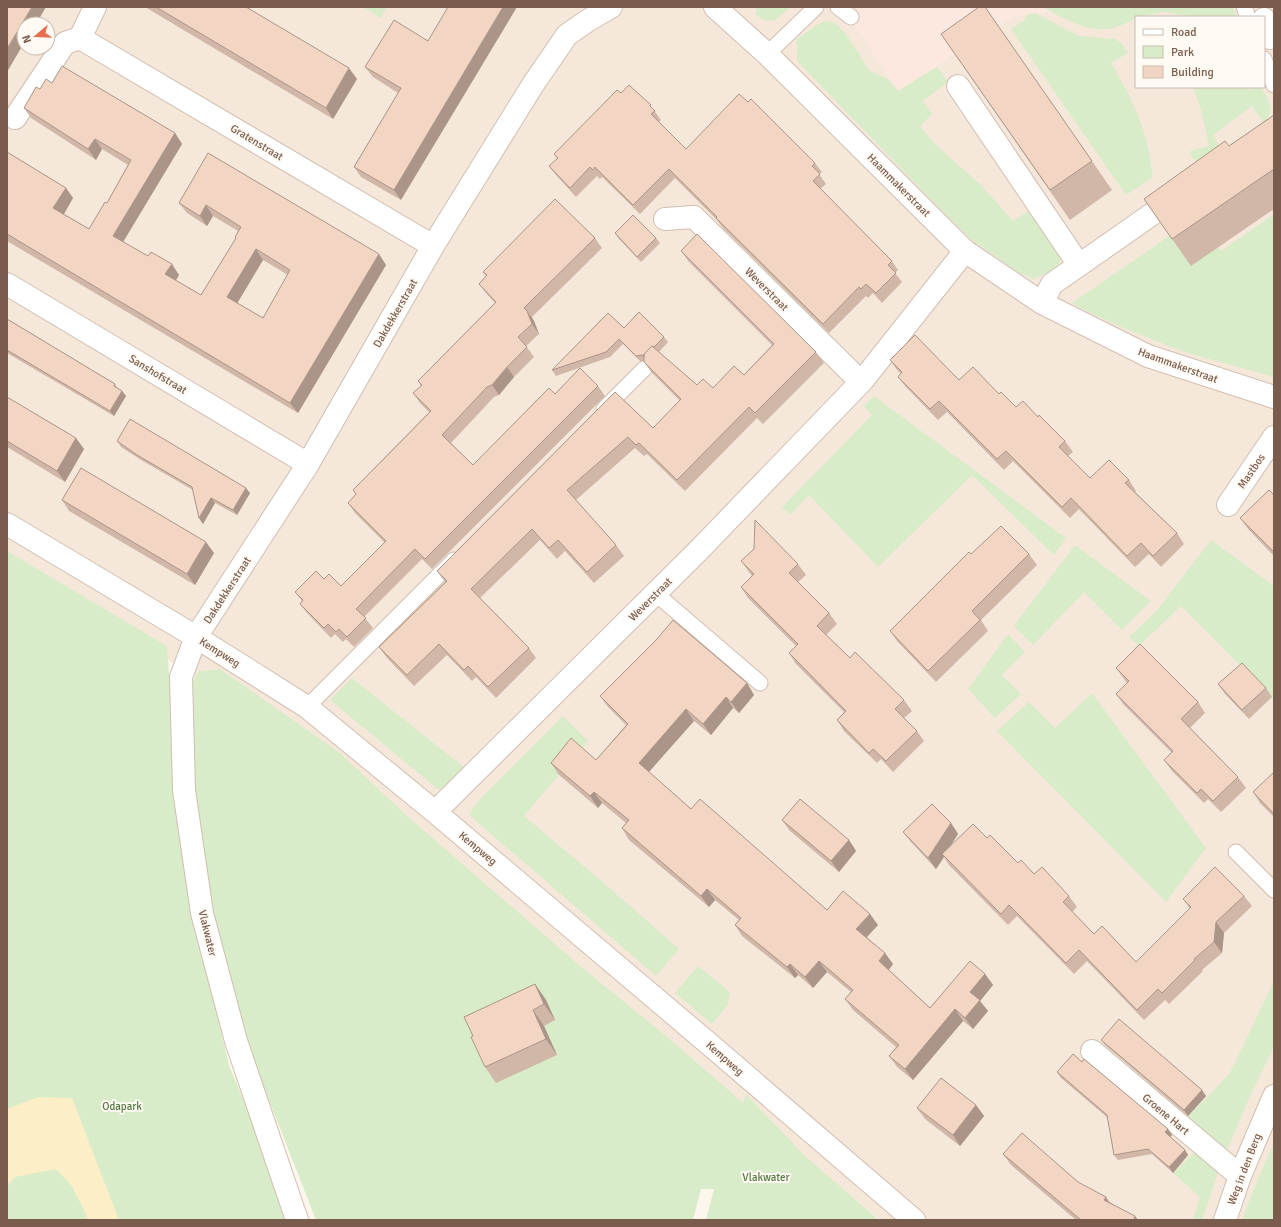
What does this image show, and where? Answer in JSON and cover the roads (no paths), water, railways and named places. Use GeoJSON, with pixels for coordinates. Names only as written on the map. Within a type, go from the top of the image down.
{"type":"FeatureCollection","features":[{"type":"Feature","properties":{"kind":"street"},"geometry":{"type":"LineString","coordinates":[[15,118],[65,43],[80,38],[95,7]]}},
{"type":"Feature","properties":{"kind":"street","name":"Dakdekkerstraat"},"geometry":{"type":"LineString","coordinates":[[196,637],[308,464],[433,246],[534,83],[567,35],[611,7]]}},
{"type":"Feature","properties":{"kind":"street","name":"Haammakerstraat"},"geometry":{"type":"LineString","coordinates":[[715,7],[767,54],[965,250],[1042,303],[1148,356],[1274,397]]}},
{"type":"Feature","properties":{"kind":"street","name":"Gratenstraat"},"geometry":{"type":"LineString","coordinates":[[80,38],[433,246]]}},
{"type":"Feature","properties":{"kind":"street"},"geometry":{"type":"LineString","coordinates":[[958,86],[1079,265]]}},
{"type":"Feature","properties":{"kind":"street"},"geometry":{"type":"LineString","coordinates":[[1042,303],[1052,284],[1196,183]]}},
{"type":"Feature","properties":{"kind":"street","name":"Weverstraat"},"geometry":{"type":"LineString","coordinates":[[665,219],[694,217],[861,382]]}},
{"type":"Feature","properties":{"kind":"street","name":"Weverstraat"},"geometry":{"type":"LineString","coordinates":[[436,812],[656,593],[861,382],[965,250]]}},
{"type":"Feature","properties":{"kind":"street","name":"Sanshofstraat"},"geometry":{"type":"LineString","coordinates":[[7,284],[308,464]]}},
{"type":"Feature","properties":{"kind":"street","name":"Mastbos"},"geometry":{"type":"LineString","coordinates":[[1228,505],[1274,437]]}},
{"type":"Feature","properties":{"kind":"street","name":"Kempweg"},"geometry":{"type":"LineString","coordinates":[[7,524],[196,637],[307,707],[436,812],[914,1220]]}},
{"type":"Feature","properties":{"kind":"street","name":"Vlakwater"},"geometry":{"type":"LineString","coordinates":[[196,637],[181,677],[184,790],[202,913],[236,1041],[297,1220]]}},
{"type":"Feature","properties":{"kind":"street","name":"Groene Hart"},"geometry":{"type":"LineString","coordinates":[[1092,1051],[1240,1176]]}},
{"type":"Feature","properties":{"kind":"street","name":"Weg in den Berg"},"geometry":{"type":"LineString","coordinates":[[1225,1220],[1240,1176],[1274,1096]]}},
{"type":"Feature","properties":{"kind":"lane"},"geometry":{"type":"LineString","coordinates":[[767,54],[816,7]]}},
{"type":"Feature","properties":{"kind":"lane"},"geometry":{"type":"LineString","coordinates":[[838,7],[852,17]]}},
{"type":"Feature","properties":{"kind":"lane"},"geometry":{"type":"LineString","coordinates":[[1265,62],[1274,85]]}},
{"type":"Feature","properties":{"kind":"lane"},"geometry":{"type":"LineString","coordinates":[[593,420],[644,369]]}},
{"type":"Feature","properties":{"kind":"lane"},"geometry":{"type":"LineString","coordinates":[[307,707],[464,549]]}},
{"type":"Feature","properties":{"kind":"lane"},"geometry":{"type":"LineString","coordinates":[[656,593],[760,683]]}},
{"type":"Feature","properties":{"kind":"lane"},"geometry":{"type":"LineString","coordinates":[[1236,852],[1274,890]]}},
{"type":"Feature","properties":{"kind":"park label","name":"Odapark"},"geometry":{"type":"Point","coordinates":[122,1106]}}]}
